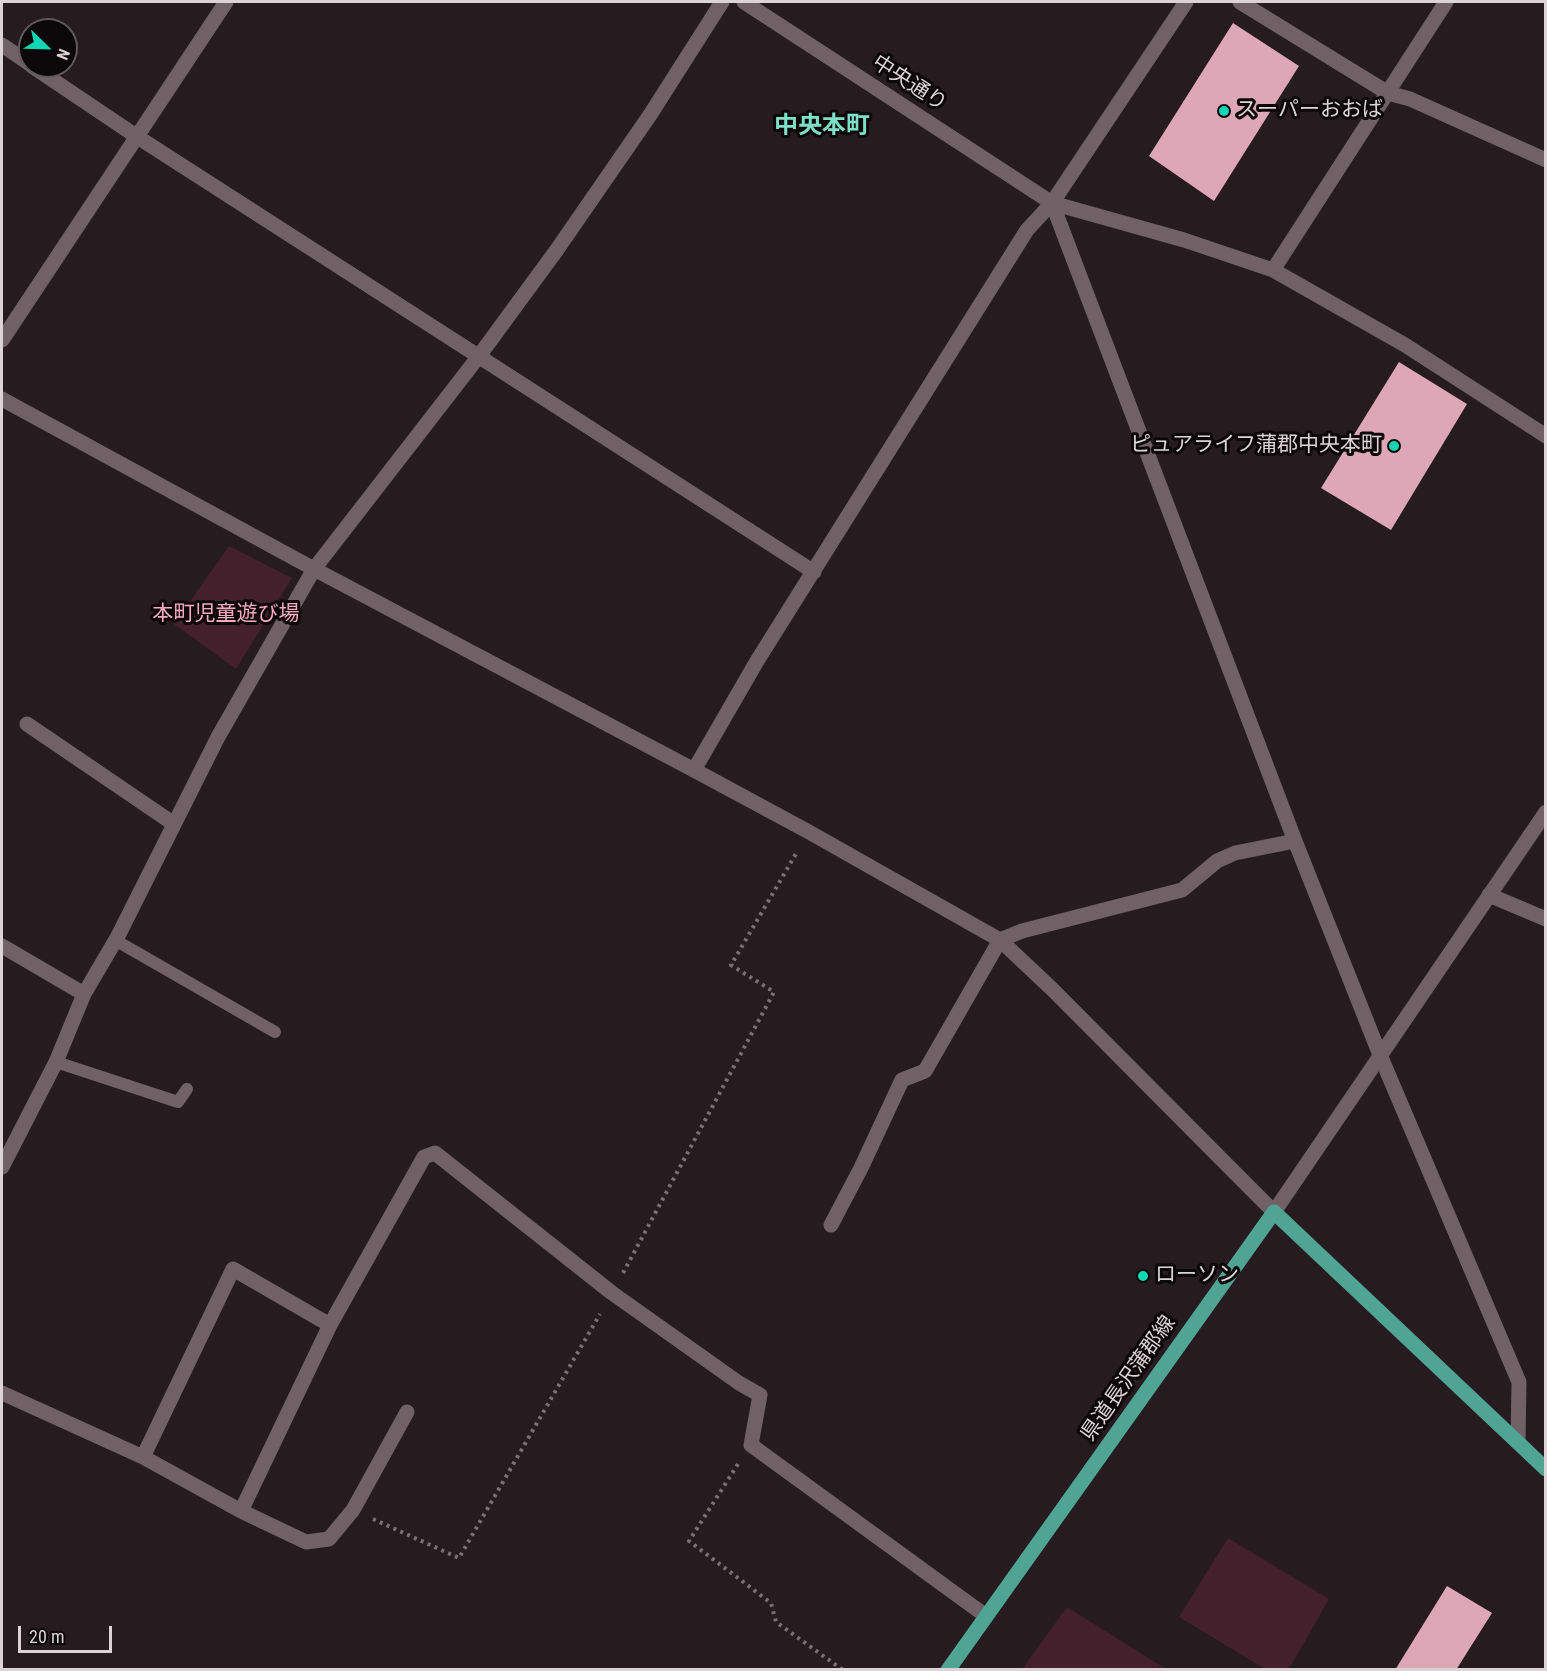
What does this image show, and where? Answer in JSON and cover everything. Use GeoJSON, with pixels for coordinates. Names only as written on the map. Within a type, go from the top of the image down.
{"type":"FeatureCollection","features":[{"type":"Feature","properties":{"kind":"main road"},"geometry":{"type":"LineString","coordinates":[[1274,1212],[1545,1468]]}},
{"type":"Feature","properties":{"kind":"main road","name":"県道長沢蒲郡線"},"geometry":{"type":"LineString","coordinates":[[948,1670],[1274,1212]]}},
{"type":"Feature","properties":{"kind":"street"},"geometry":{"type":"LineString","coordinates":[[2,340],[226,2]]}},
{"type":"Feature","properties":{"kind":"street"},"geometry":{"type":"LineString","coordinates":[[2,1167],[56,1062],[84,994],[115,940],[218,737],[314,569],[479,356],[563,242],[650,115],[722,2]]}},
{"type":"Feature","properties":{"kind":"street","name":"中央通り"},"geometry":{"type":"LineString","coordinates":[[744,2],[1052,203],[1184,240],[1273,270],[1405,345],[1545,436]]}},
{"type":"Feature","properties":{"kind":"street"},"geometry":{"type":"LineString","coordinates":[[694,770],[757,661],[1027,230],[1052,203],[1186,2]]}},
{"type":"Feature","properties":{"kind":"street"},"geometry":{"type":"LineString","coordinates":[[1240,2],[1388,93],[1410,99],[1545,160]]}},
{"type":"Feature","properties":{"kind":"street"},"geometry":{"type":"LineString","coordinates":[[1273,270],[1446,2]]}},
{"type":"Feature","properties":{"kind":"street"},"geometry":{"type":"LineString","coordinates":[[2,45],[18,56]]}},
{"type":"Feature","properties":{"kind":"street"},"geometry":{"type":"LineString","coordinates":[[50,78],[136,136],[814,572]]}},
{"type":"Feature","properties":{"kind":"street"},"geometry":{"type":"LineString","coordinates":[[1052,203],[1295,841],[1380,1055],[1519,1383],[1518,1442]]}},
{"type":"Feature","properties":{"kind":"street"},"geometry":{"type":"LineString","coordinates":[[2,399],[314,569],[809,832],[1000,940],[1052,989],[1274,1212],[1545,812]]}},
{"type":"Feature","properties":{"kind":"street"},"geometry":{"type":"LineString","coordinates":[[27,724],[174,824]]}},
{"type":"Feature","properties":{"kind":"street"},"geometry":{"type":"LineString","coordinates":[[831,1225],[903,1080],[925,1071],[1000,940],[1022,931],[1182,890],[1217,861],[1235,853],[1295,841]]}},
{"type":"Feature","properties":{"kind":"street"},"geometry":{"type":"LineString","coordinates":[[1489,895],[1545,919]]}},
{"type":"Feature","properties":{"kind":"street"},"geometry":{"type":"LineString","coordinates":[[2,946],[84,994]]}},
{"type":"Feature","properties":{"kind":"street"},"geometry":{"type":"LineString","coordinates":[[241,1511],[330,1325],[424,1157],[435,1153],[612,1293],[739,1383],[760,1395],[751,1445],[986,1616]]}},
{"type":"Feature","properties":{"kind":"street"},"geometry":{"type":"LineString","coordinates":[[143,1457],[233,1269],[330,1325]]}},
{"type":"Feature","properties":{"kind":"street"},"geometry":{"type":"LineString","coordinates":[[2,1393],[143,1457],[241,1511],[306,1542],[329,1539],[353,1510],[407,1412]]}},
{"type":"Feature","properties":{"kind":"lane"},"geometry":{"type":"LineString","coordinates":[[115,940],[275,1032]]}},
{"type":"Feature","properties":{"kind":"lane"},"geometry":{"type":"LineString","coordinates":[[56,1062],[178,1102],[187,1089]]}},
{"type":"Feature","properties":{"kind":"path"},"geometry":{"type":"LineString","coordinates":[[353,1510],[459,1558],[612,1293],[774,992],[731,965],[809,832]]}},
{"type":"Feature","properties":{"kind":"path"},"geometry":{"type":"LineString","coordinates":[[751,1445],[689,1541],[771,1603],[776,1622],[843,1670]]}},
{"type":"Feature","properties":{"kind":"green space","name":"本町児童遊び場"},"geometry":{"type":"Polygon","coordinates":[[[229,546],[292,578],[236,669],[174,624],[229,546]]]}},
{"type":"Feature","properties":{"kind":"green space"},"geometry":{"type":"Polygon","coordinates":[[[1228,1538],[1329,1599],[1289,1669],[1265,1669],[1179,1617],[1228,1538]]]}},
{"type":"Feature","properties":{"kind":"green space"},"geometry":{"type":"Polygon","coordinates":[[[1067,1607],[1166,1669],[1022,1669],[1067,1607]]]}},
{"type":"Feature","properties":{"kind":"building","name":"スーパーおおば"},"geometry":{"type":"Polygon","coordinates":[[[1233,23],[1299,66],[1214,201],[1149,156],[1233,23]]]}},
{"type":"Feature","properties":{"kind":"building","name":"ピュアライフ蒲郡中央本町"},"geometry":{"type":"Polygon","coordinates":[[[1399,362],[1467,404],[1391,530],[1321,488],[1399,362]]]}},
{"type":"Feature","properties":{"kind":"building"},"geometry":{"type":"Polygon","coordinates":[[[1447,1586],[1492,1613],[1456,1670],[1395,1670],[1447,1586]]]}},
{"type":"Feature","properties":{"kind":"place","name":"スーパーおおば"},"geometry":{"type":"Point","coordinates":[1224,111]}},
{"type":"Feature","properties":{"kind":"place","name":"ピュアライフ蒲郡中央本町"},"geometry":{"type":"Point","coordinates":[1394,446]}},
{"type":"Feature","properties":{"kind":"place","name":"ローソン"},"geometry":{"type":"Point","coordinates":[1143,1276]}},
{"type":"Feature","properties":{"kind":"district","name":"中央本町"},"geometry":{"type":"Point","coordinates":[822,127]}}]}
